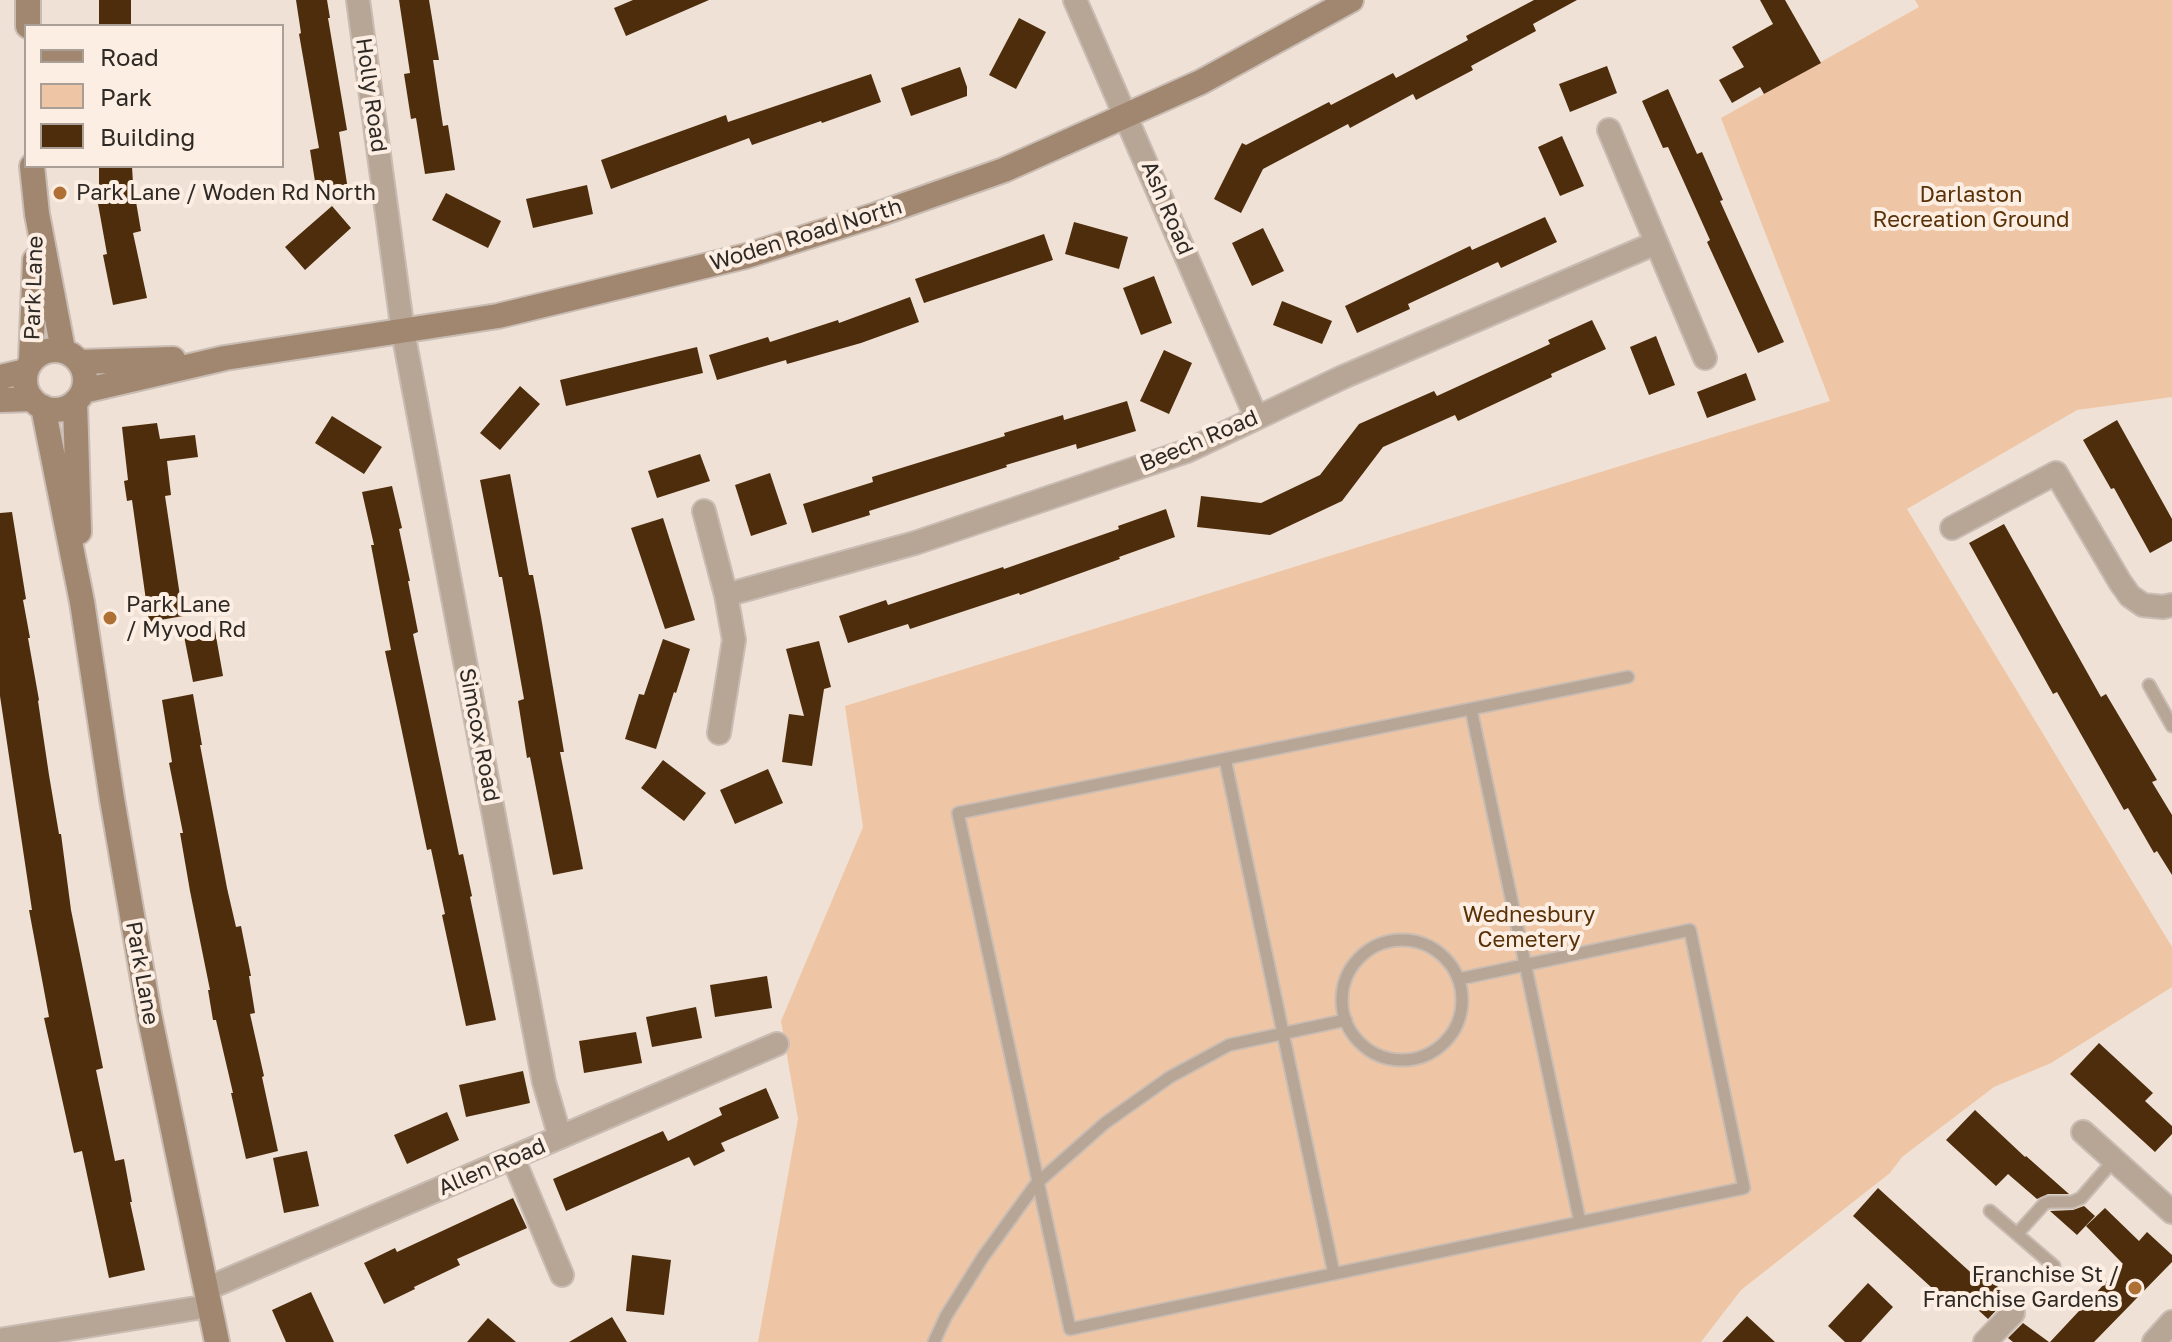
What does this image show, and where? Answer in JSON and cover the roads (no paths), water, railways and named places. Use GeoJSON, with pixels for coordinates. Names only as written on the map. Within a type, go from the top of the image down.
{"type":"FeatureCollection","features":[{"type":"Feature","properties":{"kind":"main road"},"geometry":{"type":"LineString","coordinates":[[28,0],[28,24]]}},
{"type":"Feature","properties":{"kind":"main road","name":"Woden Road North"},"geometry":{"type":"LineString","coordinates":[[79,397],[225,358],[498,316],[746,256],[1004,170],[1201,82],[1351,0]]}},
{"type":"Feature","properties":{"kind":"main road","name":"Park Lane"},"geometry":{"type":"LineString","coordinates":[[32,168],[37,214],[71,356]]}},
{"type":"Feature","properties":{"kind":"main road","name":"Park Lane"},"geometry":{"type":"LineString","coordinates":[[29,366],[37,214]]}},
{"type":"Feature","properties":{"kind":"main road"},"geometry":{"type":"LineString","coordinates":[[0,377],[29,366],[40,354],[51,350],[71,356],[84,370],[86,381],[79,397],[66,408],[53,410],[38,403],[0,400]]}},
{"type":"Feature","properties":{"kind":"main road","name":"Woden Road North"},"geometry":{"type":"LineString","coordinates":[[71,356],[225,358]]}},
{"type":"Feature","properties":{"kind":"main road"},"geometry":{"type":"LineString","coordinates":[[29,366],[27,391],[38,403]]}},
{"type":"Feature","properties":{"kind":"main road","name":"Park Lane"},"geometry":{"type":"LineString","coordinates":[[79,397],[82,602]]}},
{"type":"Feature","properties":{"kind":"main road","name":"Park Lane"},"geometry":{"type":"LineString","coordinates":[[38,403],[82,602],[149,1014],[217,1342]]}},
{"type":"Feature","properties":{"kind":"street","name":"Holly Road"},"geometry":{"type":"LineString","coordinates":[[358,0],[403,332]]}},
{"type":"Feature","properties":{"kind":"street","name":"Ash Road"},"geometry":{"type":"LineString","coordinates":[[1075,0],[1256,417]]}},
{"type":"Feature","properties":{"kind":"street"},"geometry":{"type":"LineString","coordinates":[[1609,130],[1705,358]]}},
{"type":"Feature","properties":{"kind":"street","name":"Beech Road"},"geometry":{"type":"LineString","coordinates":[[726,595],[915,543],[1187,451],[1343,377],[1656,243]]}},
{"type":"Feature","properties":{"kind":"street","name":"Simcox Road"},"geometry":{"type":"LineString","coordinates":[[403,332],[544,1082],[560,1137]]}},
{"type":"Feature","properties":{"kind":"street"},"geometry":{"type":"LineString","coordinates":[[1952,528],[2056,473],[2130,596],[2143,605],[2172,605]]}},
{"type":"Feature","properties":{"kind":"street"},"geometry":{"type":"LineString","coordinates":[[704,511],[726,595],[734,640],[719,733]]}},
{"type":"Feature","properties":{"kind":"street","name":"Allen Road"},"geometry":{"type":"LineString","coordinates":[[0,1340],[207,1298],[560,1137],[777,1044]]}},
{"type":"Feature","properties":{"kind":"street"},"geometry":{"type":"LineString","coordinates":[[2083,1132],[2172,1212]]}},
{"type":"Feature","properties":{"kind":"street"},"geometry":{"type":"LineString","coordinates":[[513,1158],[562,1275]]}},
{"type":"Feature","properties":{"kind":"street"},"geometry":{"type":"LineString","coordinates":[[1985,1342],[2013,1313]]}},
{"type":"Feature","properties":{"kind":"street"},"geometry":{"type":"LineString","coordinates":[[2154,1342],[2172,1322]]}},
{"type":"Feature","properties":{"kind":"lane"},"geometry":{"type":"LineString","coordinates":[[1459,979],[1690,930],[1744,1188],[1070,1329],[958,813],[1628,677]]}},
{"type":"Feature","properties":{"kind":"lane"},"geometry":{"type":"LineString","coordinates":[[2149,685],[2172,726]]}},
{"type":"Feature","properties":{"kind":"lane"},"geometry":{"type":"LineString","coordinates":[[1471,709],[1580,1222]]}},
{"type":"Feature","properties":{"kind":"lane"},"geometry":{"type":"LineString","coordinates":[[1225,759],[1334,1274]]}},
{"type":"Feature","properties":{"kind":"lane"},"geometry":{"type":"LineString","coordinates":[[1392,941],[1422,944],[1448,961],[1459,979],[1463,999],[1460,1020],[1450,1037],[1434,1052],[1415,1059],[1396,1061],[1377,1056],[1361,1045],[1349,1030],[1343,1012],[1342,993],[1347,974],[1374,947],[1392,941]]}},
{"type":"Feature","properties":{"kind":"lane"},"geometry":{"type":"LineString","coordinates":[[934,1342],[946,1316],[983,1257],[1039,1181],[1105,1123],[1170,1077],[1229,1045],[1346,1020]]}},
{"type":"Feature","properties":{"kind":"lane"},"geometry":{"type":"LineString","coordinates":[[2017,1234],[2044,1204],[2072,1202],[2081,1198],[2114,1160]]}},
{"type":"Feature","properties":{"kind":"lane"},"geometry":{"type":"LineString","coordinates":[[1990,1211],[2054,1266]]}},
{"type":"Feature","properties":{"kind":"place","name":"Park Lane / Woden Rd North"},"geometry":{"type":"Point","coordinates":[60,193]}},
{"type":"Feature","properties":{"kind":"place","name":"Park Lane / Myvod Rd"},"geometry":{"type":"Point","coordinates":[110,618]}},
{"type":"Feature","properties":{"kind":"place","name":"Franchise St / Franchise Gardens"},"geometry":{"type":"Point","coordinates":[2135,1288]}},
{"type":"Feature","properties":{"kind":"park label","name":"Darlaston Recreation Ground"},"geometry":{"type":"Point","coordinates":[1971,208]}},
{"type":"Feature","properties":{"kind":"park label","name":"Wednesbury Cemetery"},"geometry":{"type":"Point","coordinates":[1529,928]}}]}
